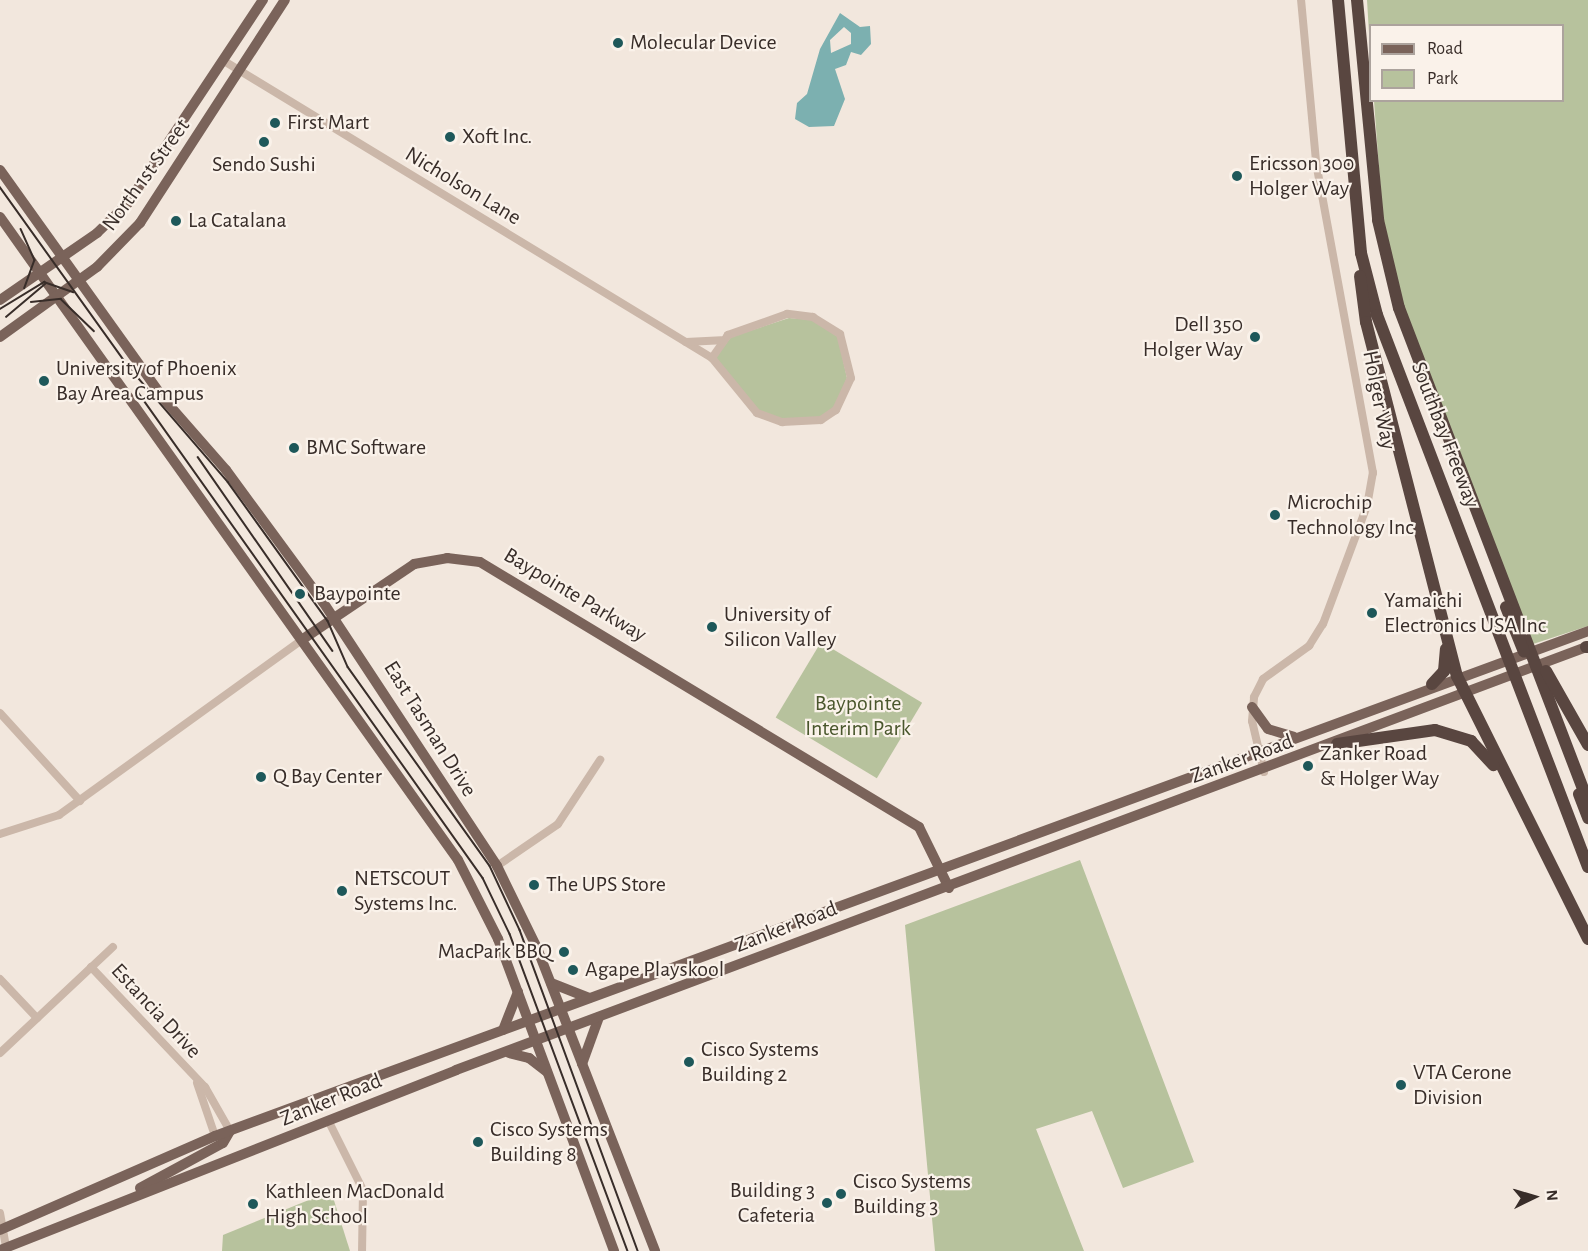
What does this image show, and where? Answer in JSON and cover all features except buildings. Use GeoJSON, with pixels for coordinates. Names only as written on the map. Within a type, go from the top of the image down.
{"type":"FeatureCollection","features":[{"type":"Feature","properties":{"kind":"highway","name":"Southbay Freeway"},"geometry":{"type":"LineString","coordinates":[[1338,0],[1361,254],[1394,362],[1588,867]]}},
{"type":"Feature","properties":{"kind":"highway","name":"Southbay Freeway"},"geometry":{"type":"LineString","coordinates":[[1357,0],[1378,220],[1399,308],[1523,626],[1588,802]]}},
{"type":"Feature","properties":{"kind":"highway"},"geometry":{"type":"LineString","coordinates":[[1362,49],[1359,86],[1372,225],[1391,304],[1588,818]]}},
{"type":"Feature","properties":{"kind":"highway"},"geometry":{"type":"LineString","coordinates":[[1361,254],[1366,322],[1457,676],[1504,778],[1588,939]]}},
{"type":"Feature","properties":{"kind":"highway"},"geometry":{"type":"LineString","coordinates":[[1432,684],[1445,665],[1443,621]]}},
{"type":"Feature","properties":{"kind":"highway"},"geometry":{"type":"LineString","coordinates":[[1523,626],[1588,745]]}},
{"type":"Feature","properties":{"kind":"highway"},"geometry":{"type":"LineString","coordinates":[[1337,744],[1422,730],[1447,732],[1471,741],[1504,778]]}},
{"type":"Feature","properties":{"kind":"main road","name":"North 1st Street"},"geometry":{"type":"LineString","coordinates":[[0,300],[97,233],[141,188],[263,0]]}},
{"type":"Feature","properties":{"kind":"main road","name":"North 1st Street"},"geometry":{"type":"LineString","coordinates":[[0,337],[79,280],[144,218],[285,0]]}},
{"type":"Feature","properties":{"kind":"main road","name":"East Tasman Drive"},"geometry":{"type":"LineString","coordinates":[[0,170],[79,280],[333,617],[497,866],[551,983],[655,1251]]}},
{"type":"Feature","properties":{"kind":"main road","name":"East Tasman Drive"},"geometry":{"type":"LineString","coordinates":[[0,217],[58,295],[458,860],[530,1020],[614,1251]]}},
{"type":"Feature","properties":{"kind":"main road","name":"Baypointe Parkway"},"geometry":{"type":"LineString","coordinates":[[303,639],[414,564],[447,558],[494,568],[919,827],[941,867],[949,888]]}},
{"type":"Feature","properties":{"kind":"main road","name":"Zanker Road"},"geometry":{"type":"LineString","coordinates":[[0,1229],[215,1136],[1295,737],[1432,684],[1588,631]]}},
{"type":"Feature","properties":{"kind":"main road","name":"Zanker Road"},"geometry":{"type":"LineString","coordinates":[[3,1249],[129,1198],[330,1124],[599,1017],[1264,772],[1478,686],[1585,647]]}},
{"type":"Feature","properties":{"kind":"main road"},"geometry":{"type":"LineString","coordinates":[[1252,707],[1268,729],[1295,737]]}},
{"type":"Feature","properties":{"kind":"main road"},"geometry":{"type":"LineString","coordinates":[[551,983],[589,998]]}},
{"type":"Feature","properties":{"kind":"main road"},"geometry":{"type":"LineString","coordinates":[[502,1030],[513,1013],[518,991]]}},
{"type":"Feature","properties":{"kind":"main road"},"geometry":{"type":"LineString","coordinates":[[582,1065],[599,1017]]}},
{"type":"Feature","properties":{"kind":"main road"},"geometry":{"type":"LineString","coordinates":[[508,1053],[529,1058],[550,1074]]}},
{"type":"Feature","properties":{"kind":"main road"},"geometry":{"type":"LineString","coordinates":[[129,1198],[153,1178],[223,1143],[230,1131]]}},
{"type":"Feature","properties":{"kind":"street","name":"Holger Way"},"geometry":{"type":"LineString","coordinates":[[1264,772],[1252,707],[1263,679],[1309,646],[1323,624],[1367,506],[1373,473],[1317,170],[1301,0]]}},
{"type":"Feature","properties":{"kind":"street","name":"Nicholson Lane"},"geometry":{"type":"LineString","coordinates":[[224,61],[683,342],[712,358],[740,398],[757,413],[782,422],[821,420],[836,410],[847,391],[847,348],[840,334],[813,317],[787,314],[721,340],[683,342]]}},
{"type":"Feature","properties":{"kind":"street"},"geometry":{"type":"LineString","coordinates":[[712,358],[721,340]]}},
{"type":"Feature","properties":{"kind":"street","name":"Baypointe Parkway"},"geometry":{"type":"LineString","coordinates":[[0,834],[48,820],[80,801],[303,639]]}},
{"type":"Feature","properties":{"kind":"street"},"geometry":{"type":"LineString","coordinates":[[0,713],[80,801]]}},
{"type":"Feature","properties":{"kind":"street"},"geometry":{"type":"LineString","coordinates":[[497,866],[558,824],[600,760]]}},
{"type":"Feature","properties":{"kind":"street"},"geometry":{"type":"LineString","coordinates":[[0,1053],[113,947]]}},
{"type":"Feature","properties":{"kind":"street","name":"Estancia Drive"},"geometry":{"type":"LineString","coordinates":[[91,967],[216,1100],[230,1131]]}},
{"type":"Feature","properties":{"kind":"street"},"geometry":{"type":"LineString","coordinates":[[0,979],[37,1018]]}},
{"type":"Feature","properties":{"kind":"street","name":"Estancia Drive"},"geometry":{"type":"LineString","coordinates":[[195,1080],[215,1136]]}},
{"type":"Feature","properties":{"kind":"street"},"geometry":{"type":"LineString","coordinates":[[330,1124],[363,1190],[362,1251]]}},
{"type":"Feature","properties":{"kind":"street"},"geometry":{"type":"LineString","coordinates":[[0,1214],[3,1249]]}},
{"type":"Feature","properties":{"kind":"green space"},"geometry":{"type":"Polygon","coordinates":[[[1367,0],[1588,0],[1588,626],[1530,645],[1386,262],[1374,102],[1564,102],[1564,24],[1369,24],[1369,33],[1367,0]]]}},
{"type":"Feature","properties":{"kind":"green space"},"geometry":{"type":"Polygon","coordinates":[[[789,318],[813,320],[838,337],[847,378],[834,408],[820,417],[782,420],[759,411],[715,358],[731,337],[789,318]]]}},
{"type":"Feature","properties":{"kind":"green space","name":"Baypointe Interim Park"},"geometry":{"type":"Polygon","coordinates":[[[821,642],[922,703],[877,778],[776,717],[821,642]]]}},
{"type":"Feature","properties":{"kind":"green space"},"geometry":{"type":"Polygon","coordinates":[[[1080,860],[1194,1162],[1123,1188],[1092,1111],[1036,1129],[1084,1251],[935,1251],[905,925],[1080,860]]]}},
{"type":"Feature","properties":{"kind":"green space"},"geometry":{"type":"Polygon","coordinates":[[[331,1191],[350,1251],[222,1251],[223,1235],[331,1191]]]}},
{"type":"Feature","properties":{"kind":"water"},"geometry":{"type":"Polygon","coordinates":[[[840,13],[860,27],[870,26],[871,44],[861,55],[851,52],[846,65],[835,69],[845,99],[834,126],[809,127],[795,119],[797,103],[807,94],[820,49],[840,13]],[[844,27],[830,40],[831,53],[851,44],[851,33],[844,27]]]}},
{"type":"Feature","properties":{"kind":"tram line"},"geometry":{"type":"LineString","coordinates":[[0,187],[128,366],[228,482],[328,621],[348,667],[490,866],[520,930],[638,1251]]}},
{"type":"Feature","properties":{"kind":"tram line"},"geometry":{"type":"LineString","coordinates":[[21,229],[35,260],[25,288]]}},
{"type":"Feature","properties":{"kind":"tram line"},"geometry":{"type":"LineString","coordinates":[[0,309],[44,282],[73,292]]}},
{"type":"Feature","properties":{"kind":"tram line"},"geometry":{"type":"LineString","coordinates":[[6,317],[45,284]]}},
{"type":"Feature","properties":{"kind":"tram line"},"geometry":{"type":"LineString","coordinates":[[31,302],[61,299],[94,331]]}},
{"type":"Feature","properties":{"kind":"tram line"},"geometry":{"type":"LineString","coordinates":[[138,392],[483,878],[510,934],[628,1251]]}},
{"type":"Feature","properties":{"kind":"tram line"},"geometry":{"type":"LineString","coordinates":[[198,457],[333,651]]}},
{"type":"Feature","properties":{"kind":"place","name":"Molecular Device"},"geometry":{"type":"Point","coordinates":[618,43]}},
{"type":"Feature","properties":{"kind":"place","name":"First Mart"},"geometry":{"type":"Point","coordinates":[275,123]}},
{"type":"Feature","properties":{"kind":"place","name":"Xoft Inc."},"geometry":{"type":"Point","coordinates":[450,137]}},
{"type":"Feature","properties":{"kind":"place","name":"Sendo Sushi"},"geometry":{"type":"Point","coordinates":[264,142]}},
{"type":"Feature","properties":{"kind":"place","name":"Ericsson 300 Holger Way"},"geometry":{"type":"Point","coordinates":[1237,176]}},
{"type":"Feature","properties":{"kind":"place","name":"La Catalana"},"geometry":{"type":"Point","coordinates":[176,221]}},
{"type":"Feature","properties":{"kind":"place","name":"Dell 350 Holger Way"},"geometry":{"type":"Point","coordinates":[1255,337]}},
{"type":"Feature","properties":{"kind":"place","name":"University of Phoenix Bay Area Campus"},"geometry":{"type":"Point","coordinates":[44,381]}},
{"type":"Feature","properties":{"kind":"place","name":"BMC Software"},"geometry":{"type":"Point","coordinates":[294,448]}},
{"type":"Feature","properties":{"kind":"place","name":"Microchip Technology Inc"},"geometry":{"type":"Point","coordinates":[1275,515]}},
{"type":"Feature","properties":{"kind":"place","name":"Baypointe"},"geometry":{"type":"Point","coordinates":[300,594]}},
{"type":"Feature","properties":{"kind":"place","name":"Yamaichi Electronics USA Inc"},"geometry":{"type":"Point","coordinates":[1372,613]}},
{"type":"Feature","properties":{"kind":"place","name":"University of Silicon Valley"},"geometry":{"type":"Point","coordinates":[712,627]}},
{"type":"Feature","properties":{"kind":"place","name":"Zanker Road & Holger Way"},"geometry":{"type":"Point","coordinates":[1308,766]}},
{"type":"Feature","properties":{"kind":"place","name":"Q Bay Center"},"geometry":{"type":"Point","coordinates":[261,777]}},
{"type":"Feature","properties":{"kind":"place","name":"The UPS Store"},"geometry":{"type":"Point","coordinates":[534,885]}},
{"type":"Feature","properties":{"kind":"place","name":"NETSCOUT Systems Inc."},"geometry":{"type":"Point","coordinates":[342,891]}},
{"type":"Feature","properties":{"kind":"place","name":"MacPark BBQ"},"geometry":{"type":"Point","coordinates":[564,952]}},
{"type":"Feature","properties":{"kind":"place","name":"Agape Playskool"},"geometry":{"type":"Point","coordinates":[573,970]}},
{"type":"Feature","properties":{"kind":"place","name":"Cisco Systems Building 2"},"geometry":{"type":"Point","coordinates":[689,1062]}},
{"type":"Feature","properties":{"kind":"place","name":"VTA Cerone Division"},"geometry":{"type":"Point","coordinates":[1401,1085]}},
{"type":"Feature","properties":{"kind":"place","name":"Cisco Systems Building 8"},"geometry":{"type":"Point","coordinates":[478,1142]}},
{"type":"Feature","properties":{"kind":"place","name":"Cisco Systems Building 3"},"geometry":{"type":"Point","coordinates":[841,1194]}},
{"type":"Feature","properties":{"kind":"place","name":"Building 3 Cafeteria"},"geometry":{"type":"Point","coordinates":[827,1203]}},
{"type":"Feature","properties":{"kind":"place","name":"Kathleen MacDonald High School"},"geometry":{"type":"Point","coordinates":[253,1204]}}]}
